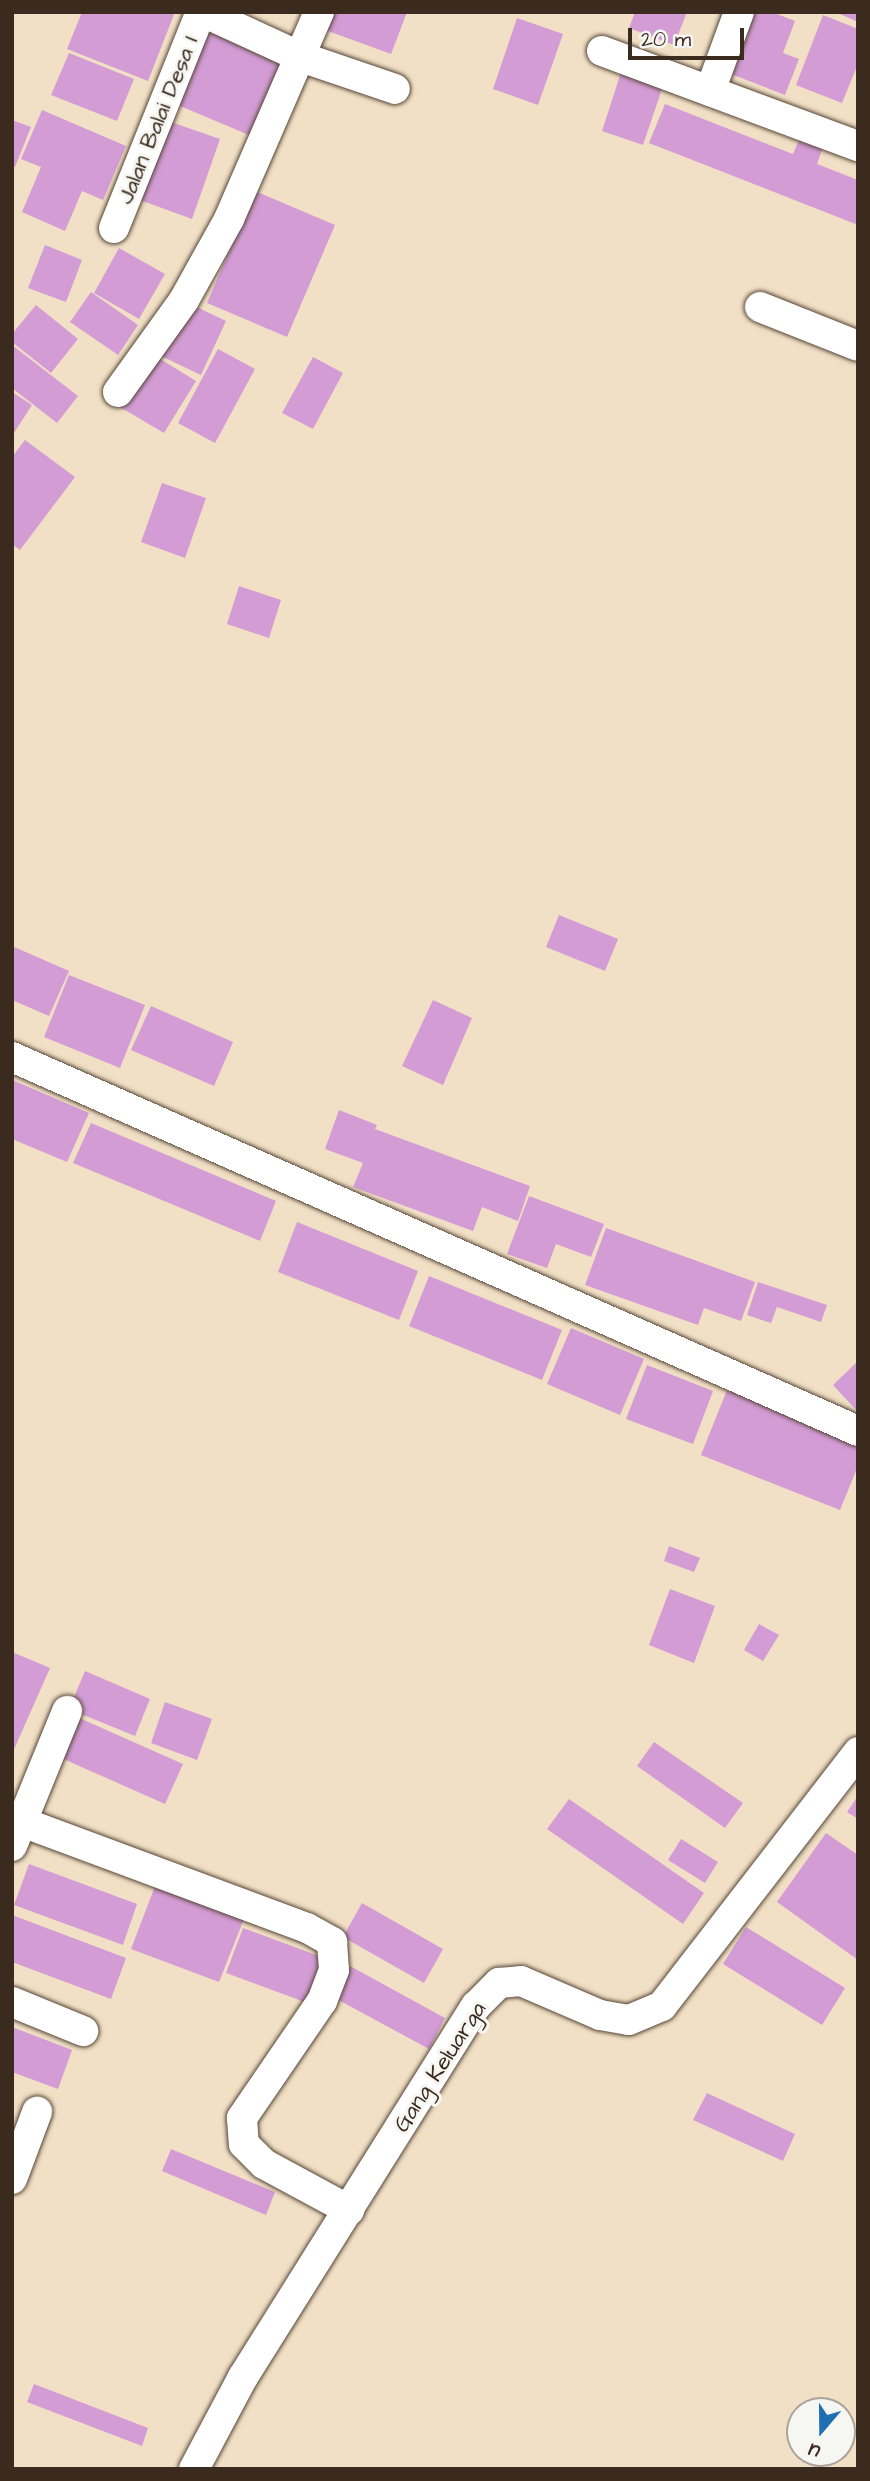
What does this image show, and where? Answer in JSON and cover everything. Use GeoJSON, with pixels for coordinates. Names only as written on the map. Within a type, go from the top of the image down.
{"type":"FeatureCollection","features":[{"type":"Feature","properties":{"kind":"street"},"geometry":{"type":"LineString","coordinates":[[202,12],[302,57],[395,89]]}},
{"type":"Feature","properties":{"kind":"street","name":"Jalan Balai Desa I"},"geometry":{"type":"LineString","coordinates":[[114,228],[202,12]]}},
{"type":"Feature","properties":{"kind":"street"},"geometry":{"type":"LineString","coordinates":[[118,392],[184,300],[229,219],[302,57],[319,12]]}},
{"type":"Feature","properties":{"kind":"street"},"geometry":{"type":"LineString","coordinates":[[710,91],[739,12]]}},
{"type":"Feature","properties":{"kind":"street"},"geometry":{"type":"LineString","coordinates":[[602,51],[858,146]]}},
{"type":"Feature","properties":{"kind":"street"},"geometry":{"type":"LineString","coordinates":[[760,307],[858,346]]}},
{"type":"Feature","properties":{"kind":"street"},"geometry":{"type":"LineString","coordinates":[[12,1057],[858,1431]]}},
{"type":"Feature","properties":{"kind":"street"},"geometry":{"type":"LineString","coordinates":[[67,1711],[17,1834],[307,1928],[332,1942],[334,1970],[322,2001],[242,2118],[244,2144],[264,2164],[349,2210]]}},
{"type":"Feature","properties":{"kind":"street","name":"Gang Keluarga"},"geometry":{"type":"LineString","coordinates":[[194,2469],[243,2377],[476,2006],[499,1983],[521,1981],[600,2015],[629,2020],[662,2006],[858,1752]]}},
{"type":"Feature","properties":{"kind":"street"},"geometry":{"type":"LineString","coordinates":[[12,2002],[83,2031]]}},
{"type":"Feature","properties":{"kind":"street"},"geometry":{"type":"LineString","coordinates":[[12,2179],[37,2112]]}},
{"type":"Feature","properties":{"kind":"building"},"geometry":{"type":"Polygon","coordinates":[[[82,12],[175,12],[148,81],[67,49],[82,12]]]}},
{"type":"Feature","properties":{"kind":"building"},"geometry":{"type":"Polygon","coordinates":[[[323,12],[407,12],[391,54],[317,27],[323,12]]]}},
{"type":"Feature","properties":{"kind":"building"},"geometry":{"type":"Polygon","coordinates":[[[635,12],[687,12],[674,45],[629,28],[635,12]]]}},
{"type":"Feature","properties":{"kind":"building"},"geometry":{"type":"Polygon","coordinates":[[[754,12],[772,12],[795,21],[783,53],[799,59],[785,95],[731,74],[754,12]]]}},
{"type":"Feature","properties":{"kind":"building"},"geometry":{"type":"Polygon","coordinates":[[[835,12],[858,12],[858,22],[835,12]]]}},
{"type":"Feature","properties":{"kind":"building"},"geometry":{"type":"Polygon","coordinates":[[[823,15],[858,29],[858,64],[842,103],[796,85],[823,15]]]}},
{"type":"Feature","properties":{"kind":"building"},"geometry":{"type":"Polygon","coordinates":[[[517,18],[563,34],[538,105],[493,89],[517,18]]]}},
{"type":"Feature","properties":{"kind":"building"},"geometry":{"type":"Polygon","coordinates":[[[205,24],[289,59],[256,138],[173,103],[205,24]]]}},
{"type":"Feature","properties":{"kind":"building"},"geometry":{"type":"Polygon","coordinates":[[[69,53],[134,79],[117,121],[51,95],[69,53]]]}},
{"type":"Feature","properties":{"kind":"building"},"geometry":{"type":"Polygon","coordinates":[[[624,63],[666,77],[643,145],[602,131],[624,63]]]}},
{"type":"Feature","properties":{"kind":"building"},"geometry":{"type":"Polygon","coordinates":[[[665,104],[793,154],[801,135],[824,144],[817,164],[858,180],[858,225],[649,143],[665,104]]]}},
{"type":"Feature","properties":{"kind":"building"},"geometry":{"type":"Polygon","coordinates":[[[42,110],[126,146],[103,200],[82,191],[65,231],[22,212],[41,167],[21,159],[42,110]]]}},
{"type":"Feature","properties":{"kind":"building"},"geometry":{"type":"Polygon","coordinates":[[[12,120],[31,127],[15,167],[12,166],[12,120]]]}},
{"type":"Feature","properties":{"kind":"building"},"geometry":{"type":"Polygon","coordinates":[[[168,121],[220,139],[192,219],[140,200],[168,121]]]}},
{"type":"Feature","properties":{"kind":"building"},"geometry":{"type":"Polygon","coordinates":[[[255,191],[335,225],[287,337],[207,303],[255,191]]]}},
{"type":"Feature","properties":{"kind":"building"},"geometry":{"type":"Polygon","coordinates":[[[45,245],[82,260],[66,302],[28,288],[45,245]]]}},
{"type":"Feature","properties":{"kind":"building"},"geometry":{"type":"Polygon","coordinates":[[[119,248],[165,274],[139,319],[94,293],[119,248]]]}},
{"type":"Feature","properties":{"kind":"building"},"geometry":{"type":"Polygon","coordinates":[[[91,292],[138,325],[118,355],[70,322],[91,292]]]}},
{"type":"Feature","properties":{"kind":"building"},"geometry":{"type":"Polygon","coordinates":[[[186,302],[226,321],[201,375],[161,356],[186,302]]]}},
{"type":"Feature","properties":{"kind":"building"},"geometry":{"type":"Polygon","coordinates":[[[36,305],[78,339],[51,373],[12,342],[12,334],[36,305]]]}},
{"type":"Feature","properties":{"kind":"building"},"geometry":{"type":"Polygon","coordinates":[[[12,345],[78,396],[57,423],[12,388],[12,345]]]}},
{"type":"Feature","properties":{"kind":"building"},"geometry":{"type":"Polygon","coordinates":[[[218,349],[255,369],[215,443],[178,423],[218,349]]]}},
{"type":"Feature","properties":{"kind":"building"},"geometry":{"type":"Polygon","coordinates":[[[152,354],[196,381],[164,433],[120,407],[152,354]]]}},
{"type":"Feature","properties":{"kind":"building"},"geometry":{"type":"Polygon","coordinates":[[[313,357],[343,373],[313,429],[282,413],[313,357]]]}},
{"type":"Feature","properties":{"kind":"building"},"geometry":{"type":"Polygon","coordinates":[[[12,392],[32,405],[12,436],[12,392]]]}},
{"type":"Feature","properties":{"kind":"building"},"geometry":{"type":"Polygon","coordinates":[[[25,440],[75,477],[20,550],[12,544],[12,457],[25,440]]]}},
{"type":"Feature","properties":{"kind":"building"},"geometry":{"type":"Polygon","coordinates":[[[162,483],[206,498],[185,558],[141,542],[162,483]]]}},
{"type":"Feature","properties":{"kind":"building"},"geometry":{"type":"Polygon","coordinates":[[[239,586],[281,600],[269,638],[227,624],[239,586]]]}},
{"type":"Feature","properties":{"kind":"building"},"geometry":{"type":"Polygon","coordinates":[[[559,915],[618,939],[605,971],[546,947],[559,915]]]}},
{"type":"Feature","properties":{"kind":"building"},"geometry":{"type":"Polygon","coordinates":[[[12,946],[69,971],[49,1016],[12,1000],[12,946]]]}},
{"type":"Feature","properties":{"kind":"building"},"geometry":{"type":"Polygon","coordinates":[[[69,975],[145,1005],[120,1068],[44,1037],[69,975]]]}},
{"type":"Feature","properties":{"kind":"building"},"geometry":{"type":"Polygon","coordinates":[[[433,1000],[472,1018],[443,1085],[402,1066],[433,1000]]]}},
{"type":"Feature","properties":{"kind":"building"},"geometry":{"type":"Polygon","coordinates":[[[151,1006],[233,1042],[214,1086],[131,1050],[151,1006]]]}},
{"type":"Feature","properties":{"kind":"building"},"geometry":{"type":"Polygon","coordinates":[[[12,1080],[89,1113],[67,1162],[12,1139],[12,1080]]]}},
{"type":"Feature","properties":{"kind":"building"},"geometry":{"type":"Polygon","coordinates":[[[339,1110],[377,1125],[375,1129],[530,1186],[518,1221],[482,1207],[473,1231],[353,1187],[363,1163],[325,1149],[339,1110]]]}},
{"type":"Feature","properties":{"kind":"building"},"geometry":{"type":"Polygon","coordinates":[[[91,1123],[276,1201],[260,1241],[73,1163],[91,1123]]]}},
{"type":"Feature","properties":{"kind":"building"},"geometry":{"type":"Polygon","coordinates":[[[529,1196],[604,1224],[591,1257],[556,1244],[547,1268],[507,1254],[529,1196]]]}},
{"type":"Feature","properties":{"kind":"building"},"geometry":{"type":"Polygon","coordinates":[[[297,1222],[418,1271],[399,1320],[278,1272],[297,1222]]]}},
{"type":"Feature","properties":{"kind":"building"},"geometry":{"type":"Polygon","coordinates":[[[606,1228],[755,1282],[741,1321],[704,1308],[698,1325],[585,1285],[606,1228]]]}},
{"type":"Feature","properties":{"kind":"building"},"geometry":{"type":"Polygon","coordinates":[[[429,1276],[562,1330],[542,1380],[409,1326],[429,1276]]]}},
{"type":"Feature","properties":{"kind":"building"},"geometry":{"type":"Polygon","coordinates":[[[758,1282],[827,1305],[821,1322],[777,1307],[771,1323],[747,1315],[758,1282]]]}},
{"type":"Feature","properties":{"kind":"building"},"geometry":{"type":"Polygon","coordinates":[[[571,1328],[644,1359],[620,1415],[547,1384],[571,1328]]]}},
{"type":"Feature","properties":{"kind":"building"},"geometry":{"type":"Polygon","coordinates":[[[858,1361],[858,1412],[833,1385],[858,1361]]]}},
{"type":"Feature","properties":{"kind":"building"},"geometry":{"type":"Polygon","coordinates":[[[647,1365],[713,1391],[693,1444],[626,1419],[647,1365]]]}},
{"type":"Feature","properties":{"kind":"building"},"geometry":{"type":"Polygon","coordinates":[[[727,1390],[858,1442],[858,1466],[840,1510],[701,1455],[727,1390]]]}},
{"type":"Feature","properties":{"kind":"building"},"geometry":{"type":"Polygon","coordinates":[[[669,1546],[700,1558],[694,1572],[664,1561],[669,1546]]]}},
{"type":"Feature","properties":{"kind":"building"},"geometry":{"type":"Polygon","coordinates":[[[670,1589],[715,1606],[694,1663],[649,1645],[670,1589]]]}},
{"type":"Feature","properties":{"kind":"building"},"geometry":{"type":"Polygon","coordinates":[[[759,1624],[779,1635],[763,1661],[744,1650],[759,1624]]]}},
{"type":"Feature","properties":{"kind":"building"},"geometry":{"type":"Polygon","coordinates":[[[12,1652],[50,1668],[12,1754],[12,1652]]]}},
{"type":"Feature","properties":{"kind":"building"},"geometry":{"type":"Polygon","coordinates":[[[85,1671],[150,1699],[135,1736],[69,1709],[85,1671]]]}},
{"type":"Feature","properties":{"kind":"building"},"geometry":{"type":"Polygon","coordinates":[[[165,1702],[212,1719],[197,1760],[151,1743],[165,1702]]]}},
{"type":"Feature","properties":{"kind":"building"},"geometry":{"type":"Polygon","coordinates":[[[68,1713],[183,1764],[165,1804],[50,1753],[68,1713]]]}},
{"type":"Feature","properties":{"kind":"building"},"geometry":{"type":"Polygon","coordinates":[[[654,1742],[743,1803],[725,1828],[637,1766],[654,1742]]]}},
{"type":"Feature","properties":{"kind":"building"},"geometry":{"type":"Polygon","coordinates":[[[858,1796],[858,1819],[847,1812],[858,1796]]]}},
{"type":"Feature","properties":{"kind":"building"},"geometry":{"type":"Polygon","coordinates":[[[569,1799],[704,1893],[683,1924],[547,1829],[569,1799]]]}},
{"type":"Feature","properties":{"kind":"building"},"geometry":{"type":"Polygon","coordinates":[[[826,1833],[858,1855],[858,1960],[777,1902],[826,1833]]]}},
{"type":"Feature","properties":{"kind":"building"},"geometry":{"type":"Polygon","coordinates":[[[681,1839],[718,1862],[705,1883],[668,1860],[681,1839]]]}},
{"type":"Feature","properties":{"kind":"building"},"geometry":{"type":"Polygon","coordinates":[[[29,1864],[137,1904],[123,1945],[14,1905],[29,1864]]]}},
{"type":"Feature","properties":{"kind":"building"},"geometry":{"type":"Polygon","coordinates":[[[157,1881],[246,1914],[219,1982],[131,1949],[157,1881]]]}},
{"type":"Feature","properties":{"kind":"building"},"geometry":{"type":"Polygon","coordinates":[[[362,1903],[443,1949],[424,1983],[343,1937],[362,1903]]]}},
{"type":"Feature","properties":{"kind":"building"},"geometry":{"type":"Polygon","coordinates":[[[12,1915],[126,1958],[111,1999],[12,1962],[12,1915]]]}},
{"type":"Feature","properties":{"kind":"building"},"geometry":{"type":"Polygon","coordinates":[[[746,1927],[845,1988],[822,2025],[723,1964],[746,1927]]]}},
{"type":"Feature","properties":{"kind":"building"},"geometry":{"type":"Polygon","coordinates":[[[243,1928],[327,1959],[310,2004],[226,1973],[243,1928]]]}},
{"type":"Feature","properties":{"kind":"building"},"geometry":{"type":"Polygon","coordinates":[[[350,1966],[445,2018],[429,2049],[333,1997],[350,1966]]]}},
{"type":"Feature","properties":{"kind":"building"},"geometry":{"type":"Polygon","coordinates":[[[12,2027],[72,2050],[58,2089],[12,2072],[12,2027]]]}},
{"type":"Feature","properties":{"kind":"building"},"geometry":{"type":"Polygon","coordinates":[[[707,2093],[795,2134],[783,2161],[693,2120],[707,2093]]]}},
{"type":"Feature","properties":{"kind":"building"},"geometry":{"type":"Polygon","coordinates":[[[171,2149],[275,2192],[266,2215],[162,2171],[171,2149]]]}},
{"type":"Feature","properties":{"kind":"building"},"geometry":{"type":"Polygon","coordinates":[[[34,2384],[148,2428],[142,2446],[27,2402],[34,2384]]]}}]}
